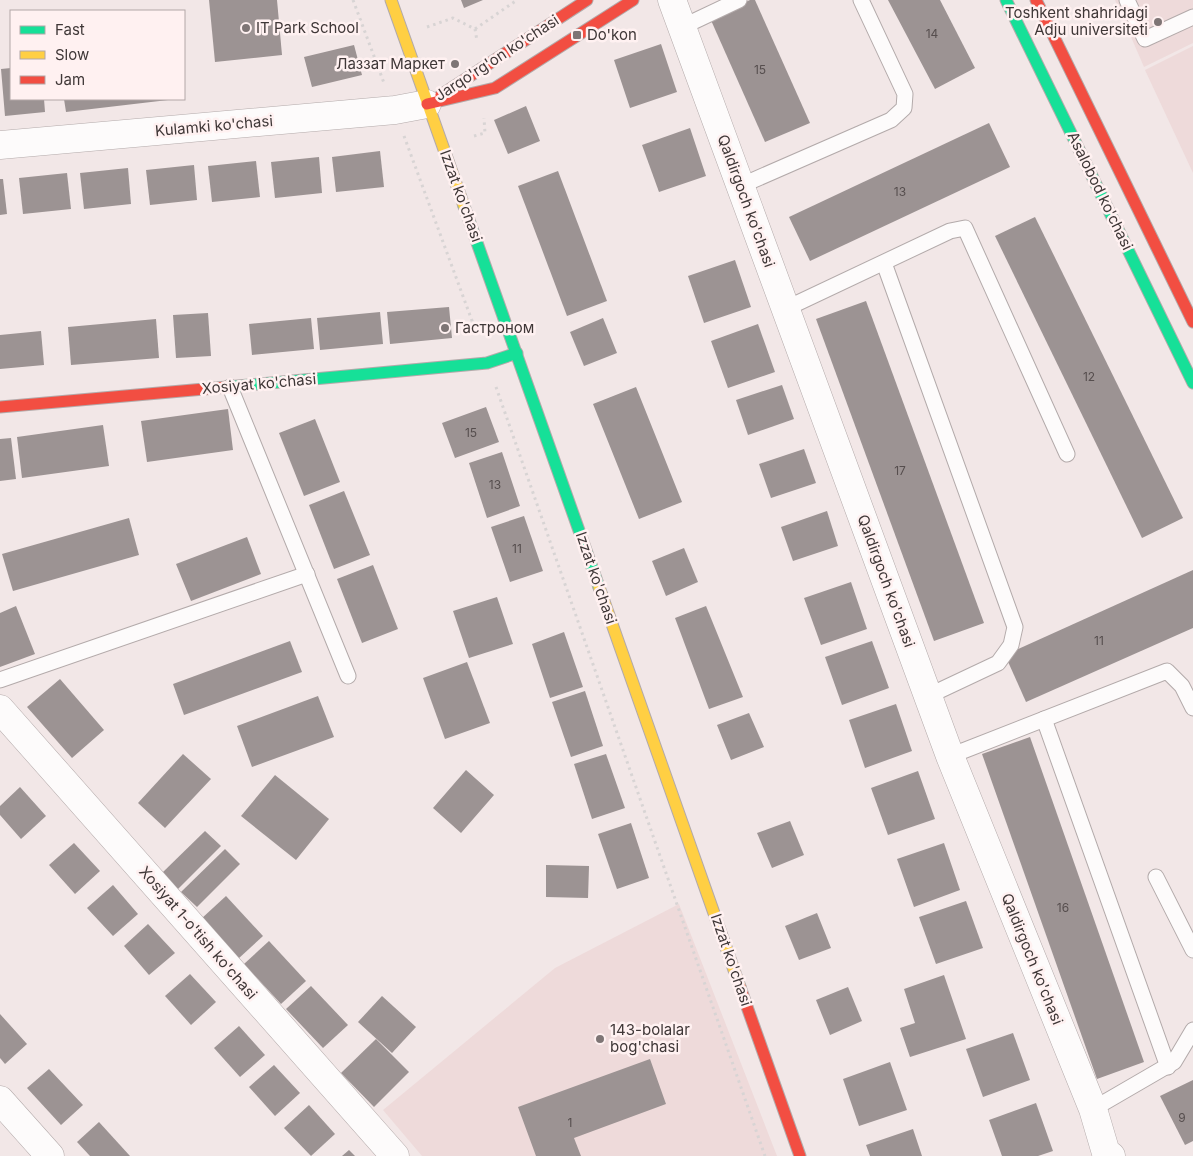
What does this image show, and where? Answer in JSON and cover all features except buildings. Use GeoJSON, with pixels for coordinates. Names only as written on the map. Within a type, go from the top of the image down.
{"type":"FeatureCollection","features":[{"type":"Feature","properties":{"kind":"main road","name":"Izzat ko'chasi"},"geometry":{"type":"LineString","coordinates":[[390,0],[517,353],[800,1156]]}},
{"type":"Feature","properties":{"kind":"main road","name":"Jarqo'rg'on ko'chasi"},"geometry":{"type":"LineString","coordinates":[[427,104],[485,64],[587,0]]}},
{"type":"Feature","properties":{"kind":"main road","name":"Jarqo'rg'on ko'chasi"},"geometry":{"type":"LineString","coordinates":[[427,104],[495,88],[632,0]]}},
{"type":"Feature","properties":{"kind":"main road","name":"Asalobod ko'chasi"},"geometry":{"type":"LineString","coordinates":[[1006,0],[1193,383]]}},
{"type":"Feature","properties":{"kind":"main road","name":"Asalobod ko'chasi"},"geometry":{"type":"LineString","coordinates":[[1036,0],[1193,322]]}},
{"type":"Feature","properties":{"kind":"main road","name":"Xosiyat ko'chasi"},"geometry":{"type":"LineString","coordinates":[[0,407],[487,363],[517,353]]}},
{"type":"Feature","properties":{"kind":"street","name":"Qaldirgoch ko'chasi"},"geometry":{"type":"LineString","coordinates":[[672,0],[950,756],[1093,1109],[1106,1153],[1111,1156]]}},
{"type":"Feature","properties":{"kind":"street","name":"Kulamki ko'chasi"},"geometry":{"type":"LineString","coordinates":[[0,145],[395,110],[427,104]]}},
{"type":"Feature","properties":{"kind":"street","name":"Xosiyat 1-o'tish ko'chasi"},"geometry":{"type":"LineString","coordinates":[[0,709],[395,1156]]}},
{"type":"Feature","properties":{"kind":"street"},"geometry":{"type":"LineString","coordinates":[[0,1100],[50,1156]]}},
{"type":"Feature","properties":{"kind":"lane"},"geometry":{"type":"LineString","coordinates":[[682,27],[739,0]]}},
{"type":"Feature","properties":{"kind":"lane"},"geometry":{"type":"LineString","coordinates":[[740,186],[891,120],[904,108],[905,94],[861,0]]}},
{"type":"Feature","properties":{"kind":"lane"},"geometry":{"type":"LineString","coordinates":[[1127,0],[1145,39],[1193,17]]}},
{"type":"Feature","properties":{"kind":"lane"},"geometry":{"type":"LineString","coordinates":[[786,309],[950,231],[965,228],[1067,454]]}},
{"type":"Feature","properties":{"kind":"lane"},"geometry":{"type":"LineString","coordinates":[[884,263],[1015,627],[1012,645],[998,663],[928,696]]}},
{"type":"Feature","properties":{"kind":"lane"},"geometry":{"type":"LineString","coordinates":[[230,387],[348,676]]}},
{"type":"Feature","properties":{"kind":"lane"},"geometry":{"type":"LineString","coordinates":[[0,680],[307,574]]}},
{"type":"Feature","properties":{"kind":"lane"},"geometry":{"type":"LineString","coordinates":[[950,756],[1167,671],[1182,686],[1193,708]]}},
{"type":"Feature","properties":{"kind":"lane"},"geometry":{"type":"LineString","coordinates":[[1044,719],[1168,1067]]}},
{"type":"Feature","properties":{"kind":"lane"},"geometry":{"type":"LineString","coordinates":[[1156,877],[1193,950]]}},
{"type":"Feature","properties":{"kind":"lane"},"geometry":{"type":"LineString","coordinates":[[1093,1109],[1168,1067],[1174,1062],[1193,1030]]}},
{"type":"Feature","properties":{"kind":"path"},"geometry":{"type":"LineString","coordinates":[[353,0],[487,363],[765,1156]]}},
{"type":"Feature","properties":{"kind":"path"},"geometry":{"type":"LineString","coordinates":[[475,29],[518,0]]}},
{"type":"Feature","properties":{"kind":"path"},"geometry":{"type":"LineString","coordinates":[[435,24],[453,18],[475,29]]}},
{"type":"Feature","properties":{"kind":"path"},"geometry":{"type":"LineString","coordinates":[[475,29],[479,48]]}},
{"type":"Feature","properties":{"kind":"path"},"geometry":{"type":"LineString","coordinates":[[474,136],[485,133],[483,119],[490,115]]}},
{"type":"Feature","properties":{"kind":"path"},"geometry":{"type":"LineString","coordinates":[[410,151],[416,150]]}},
{"type":"Feature","properties":{"kind":"shaded area","name":"Toshkent shahridagi Adju universiteti"},"geometry":{"type":"Polygon","coordinates":[[[1115,0],[1193,0],[1193,43],[1144,67],[1115,0]]]}},
{"type":"Feature","properties":{"kind":"shaded area"},"geometry":{"type":"Polygon","coordinates":[[[1193,46],[1193,173],[1145,70],[1193,46]]]}},
{"type":"Feature","properties":{"kind":"shaded area","name":"143-bolalar bog'chasi"},"geometry":{"type":"Polygon","coordinates":[[[679,904],[777,1156],[422,1156],[383,1110],[555,968],[679,904]]]}},
{"type":"Feature","properties":{"kind":"traffic: fast"},"geometry":{"type":"LineString","coordinates":[[1006,0],[1193,383]]}},
{"type":"Feature","properties":{"kind":"traffic: fast"},"geometry":{"type":"LineString","coordinates":[[464,206],[599,587]]}},
{"type":"Feature","properties":{"kind":"traffic: fast"},"geometry":{"type":"LineString","coordinates":[[227,387],[487,363],[517,353]]}},
{"type":"Feature","properties":{"kind":"traffic: slow"},"geometry":{"type":"LineString","coordinates":[[391,0],[464,206]]}},
{"type":"Feature","properties":{"kind":"traffic: slow"},"geometry":{"type":"LineString","coordinates":[[599,587],[740,987]]}},
{"type":"Feature","properties":{"kind":"traffic: jam"},"geometry":{"type":"LineString","coordinates":[[441,95],[587,0]]}},
{"type":"Feature","properties":{"kind":"traffic: jam"},"geometry":{"type":"LineString","coordinates":[[427,104],[495,88],[633,0]]}},
{"type":"Feature","properties":{"kind":"traffic: jam"},"geometry":{"type":"LineString","coordinates":[[1036,0],[1193,322]]}},
{"type":"Feature","properties":{"kind":"traffic: jam"},"geometry":{"type":"LineString","coordinates":[[0,407],[227,387]]}},
{"type":"Feature","properties":{"kind":"traffic: jam"},"geometry":{"type":"LineString","coordinates":[[740,987],[800,1156]]}},
{"type":"Feature","properties":{"kind":"place","name":"Toshkent shahridagi Adju universiteti"},"geometry":{"type":"Point","coordinates":[1158,22]}},
{"type":"Feature","properties":{"kind":"place","name":"IT Park School"},"geometry":{"type":"Point","coordinates":[246,28]}},
{"type":"Feature","properties":{"kind":"place","name":"Do'kon"},"geometry":{"type":"Point","coordinates":[577,35]}},
{"type":"Feature","properties":{"kind":"place","name":"Лаззат Маркет"},"geometry":{"type":"Point","coordinates":[455,64]}},
{"type":"Feature","properties":{"kind":"place","name":"Гастроном"},"geometry":{"type":"Point","coordinates":[445,328]}},
{"type":"Feature","properties":{"kind":"place","name":"143-bolalar bog'chasi"},"geometry":{"type":"Point","coordinates":[600,1039]}}]}
